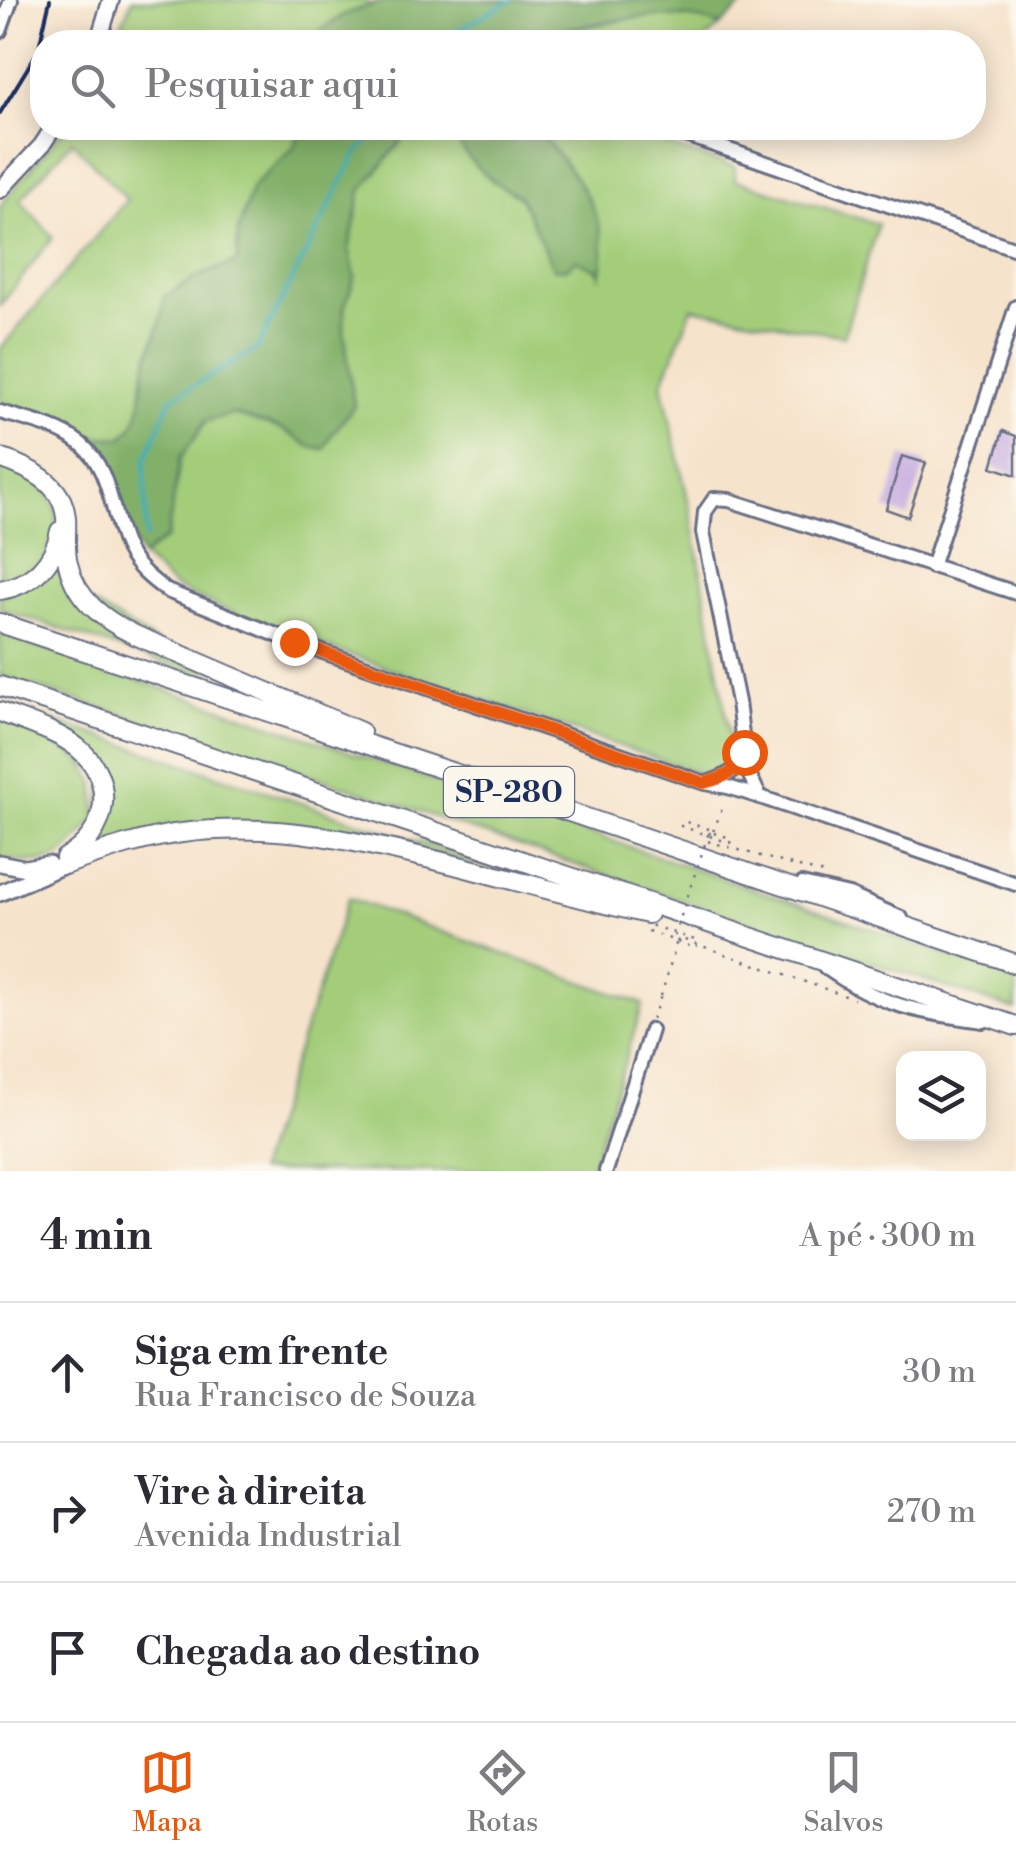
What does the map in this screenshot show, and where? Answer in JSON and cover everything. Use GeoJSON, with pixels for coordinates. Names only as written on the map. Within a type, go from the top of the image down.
{"type":"FeatureCollection","features":[{"type":"Feature","properties":{"kind":"highway"},"geometry":{"type":"LineString","coordinates":[[0,458],[30,469],[54,491],[64,508],[66,554],[73,579],[84,598],[104,618],[135,635],[472,779]]}},
{"type":"Feature","properties":{"kind":"highway"},"geometry":{"type":"LineString","coordinates":[[0,590],[32,578],[50,559],[60,519],[54,491]]}},
{"type":"Feature","properties":{"kind":"highway","name":"SP-280"},"geometry":{"type":"LineString","coordinates":[[0,623],[1016,964]]}},
{"type":"Feature","properties":{"kind":"highway","name":"SP-280"},"geometry":{"type":"LineString","coordinates":[[0,686],[1015,1026]]}},
{"type":"Feature","properties":{"kind":"highway"},"geometry":{"type":"LineString","coordinates":[[0,712],[78,748],[98,775],[103,801],[96,830],[88,842],[62,862]]}},
{"type":"Feature","properties":{"kind":"highway"},"geometry":{"type":"LineString","coordinates":[[62,862],[180,833],[245,830],[326,835],[754,939]]}},
{"type":"Feature","properties":{"kind":"main road"},"geometry":{"type":"LineString","coordinates":[[102,30],[111,0]]}},
{"type":"Feature","properties":{"kind":"main road"},"geometry":{"type":"LineString","coordinates":[[0,190],[45,140]]}},
{"type":"Feature","properties":{"kind":"main road"},"geometry":{"type":"LineString","coordinates":[[0,863],[24,868],[62,862]]}},
{"type":"Feature","properties":{"kind":"main road"},"geometry":{"type":"LineString","coordinates":[[4,894],[62,862]]}},
{"type":"Feature","properties":{"kind":"street"},"geometry":{"type":"LineString","coordinates":[[0,31],[12,0]]}},
{"type":"Feature","properties":{"kind":"street"},"geometry":{"type":"LineString","coordinates":[[700,140],[1016,249]]}},
{"type":"Feature","properties":{"kind":"street"},"geometry":{"type":"LineString","coordinates":[[932,567],[1016,307]]}},
{"type":"Feature","properties":{"kind":"street"},"geometry":{"type":"LineString","coordinates":[[0,412],[65,434],[93,456],[107,485],[128,552],[150,578],[167,590],[294,642],[704,783],[760,797],[1016,884]]}},
{"type":"Feature","properties":{"kind":"street"},"geometry":{"type":"LineString","coordinates":[[760,797],[742,759],[738,702],[703,532],[705,512],[714,499],[729,500],[1016,593]]}},
{"type":"Feature","properties":{"kind":"street"},"geometry":{"type":"LineString","coordinates":[[704,783],[728,774],[742,759]]}},
{"type":"Feature","properties":{"kind":"street"},"geometry":{"type":"LineString","coordinates":[[606,1171],[651,1030]]}},
{"type":"Feature","properties":{"kind":"path"},"geometry":{"type":"LineString","coordinates":[[651,1030],[710,831],[714,830],[724,803]]}},
{"type":"Feature","properties":{"kind":"path"},"geometry":{"type":"LineString","coordinates":[[684,821],[710,831],[732,838],[730,843],[681,826],[684,821]]}},
{"type":"Feature","properties":{"kind":"path"},"geometry":{"type":"LineString","coordinates":[[710,831],[708,841],[824,874],[827,880]]}},
{"type":"Feature","properties":{"kind":"path"},"geometry":{"type":"LineString","coordinates":[[675,941],[696,948],[698,941],[650,925],[648,931],[675,941],[679,938],[866,1004]]}},
{"type":"Feature","properties":{"kind":"green space"},"geometry":{"type":"Polygon","coordinates":[[[132,0],[363,0],[372,5],[345,14],[322,30],[119,30],[132,0]]]}},
{"type":"Feature","properties":{"kind":"green space"},"geometry":{"type":"Polygon","coordinates":[[[385,0],[749,0],[720,26],[674,16],[562,30],[322,30],[345,14],[385,0]]]}},
{"type":"Feature","properties":{"kind":"green space"},"geometry":{"type":"Polygon","coordinates":[[[654,15],[706,19],[720,26],[716,30],[568,30],[654,15]]]}},
{"type":"Feature","properties":{"kind":"green space"},"geometry":{"type":"Polygon","coordinates":[[[55,140],[297,140],[292,150],[252,187],[238,232],[237,262],[199,276],[164,297],[146,365],[139,412],[122,438],[84,440],[68,428],[0,403],[0,349],[127,200],[72,141],[20,200],[53,237],[0,306],[0,206],[55,140]]]}},
{"type":"Feature","properties":{"kind":"green space"},"geometry":{"type":"Polygon","coordinates":[[[297,140],[402,140],[361,191],[349,249],[355,277],[344,308],[344,331],[354,406],[324,449],[309,446],[282,429],[233,414],[206,421],[180,459],[167,537],[142,557],[104,465],[84,440],[122,438],[136,421],[164,297],[199,276],[237,262],[238,232],[252,187],[292,150],[297,140]]]}},
{"type":"Feature","properties":{"kind":"green space"},"geometry":{"type":"Polygon","coordinates":[[[402,140],[457,140],[471,161],[494,182],[520,197],[554,268],[576,260],[598,270],[601,239],[592,207],[546,140],[651,140],[735,167],[735,180],[878,224],[844,336],[692,308],[662,384],[691,513],[733,756],[718,773],[705,775],[297,637],[173,586],[142,557],[167,537],[180,459],[206,421],[232,414],[282,429],[309,446],[331,436],[354,406],[344,308],[355,277],[349,249],[361,191],[402,140]]]}},
{"type":"Feature","properties":{"kind":"green space"},"geometry":{"type":"Polygon","coordinates":[[[457,140],[545,140],[575,178],[595,214],[603,255],[600,276],[598,270],[576,260],[566,269],[553,268],[520,197],[494,182],[471,161],[457,140]]]}},
{"type":"Feature","properties":{"kind":"green space"},"geometry":{"type":"Polygon","coordinates":[[[0,463],[39,484],[52,501],[57,522],[45,561],[0,586],[0,463]]]}},
{"type":"Feature","properties":{"kind":"green space"},"geometry":{"type":"Polygon","coordinates":[[[59,556],[71,591],[225,683],[0,609],[0,596],[59,556]]]}},
{"type":"Feature","properties":{"kind":"green space"},"geometry":{"type":"Polygon","coordinates":[[[0,633],[1016,978],[1016,1010],[267,760],[0,676],[0,633]]]}},
{"type":"Feature","properties":{"kind":"green space"},"geometry":{"type":"Polygon","coordinates":[[[0,703],[503,870],[276,825],[95,845],[104,775],[0,707],[0,703]]]}},
{"type":"Feature","properties":{"kind":"green space"},"geometry":{"type":"Polygon","coordinates":[[[0,716],[76,753],[95,783],[96,818],[56,858],[35,862],[0,860],[0,716]]]}},
{"type":"Feature","properties":{"kind":"green space"},"geometry":{"type":"Polygon","coordinates":[[[348,898],[643,1004],[590,1171],[258,1171],[348,898]]]}},
{"type":"Feature","properties":{"kind":"building"},"geometry":{"type":"Polygon","coordinates":[[[1003,431],[1016,436],[1016,475],[992,467],[1003,431]]]}},
{"type":"Feature","properties":{"kind":"building"},"geometry":{"type":"Polygon","coordinates":[[[902,456],[926,463],[908,517],[886,509],[902,456]]]}},
{"type":"Feature","properties":{"kind":"waterway"},"geometry":{"type":"LineString","coordinates":[[457,30],[512,0]]}},
{"type":"Feature","properties":{"kind":"waterway"},"geometry":{"type":"LineString","coordinates":[[146,538],[145,461],[171,399],[257,349],[354,158],[368,140]]}},
{"type":"Feature","properties":{"kind":"railway"},"geometry":{"type":"LineString","coordinates":[[43,30],[50,0]]}},
{"type":"Feature","properties":{"kind":"railway"},"geometry":{"type":"LineString","coordinates":[[0,113],[30,64]]}},
{"type":"Feature","properties":{"kind":"route"},"geometry":{"type":"LineString","coordinates":[[294,642],[704,783],[734,771],[744,752]]}}]}
